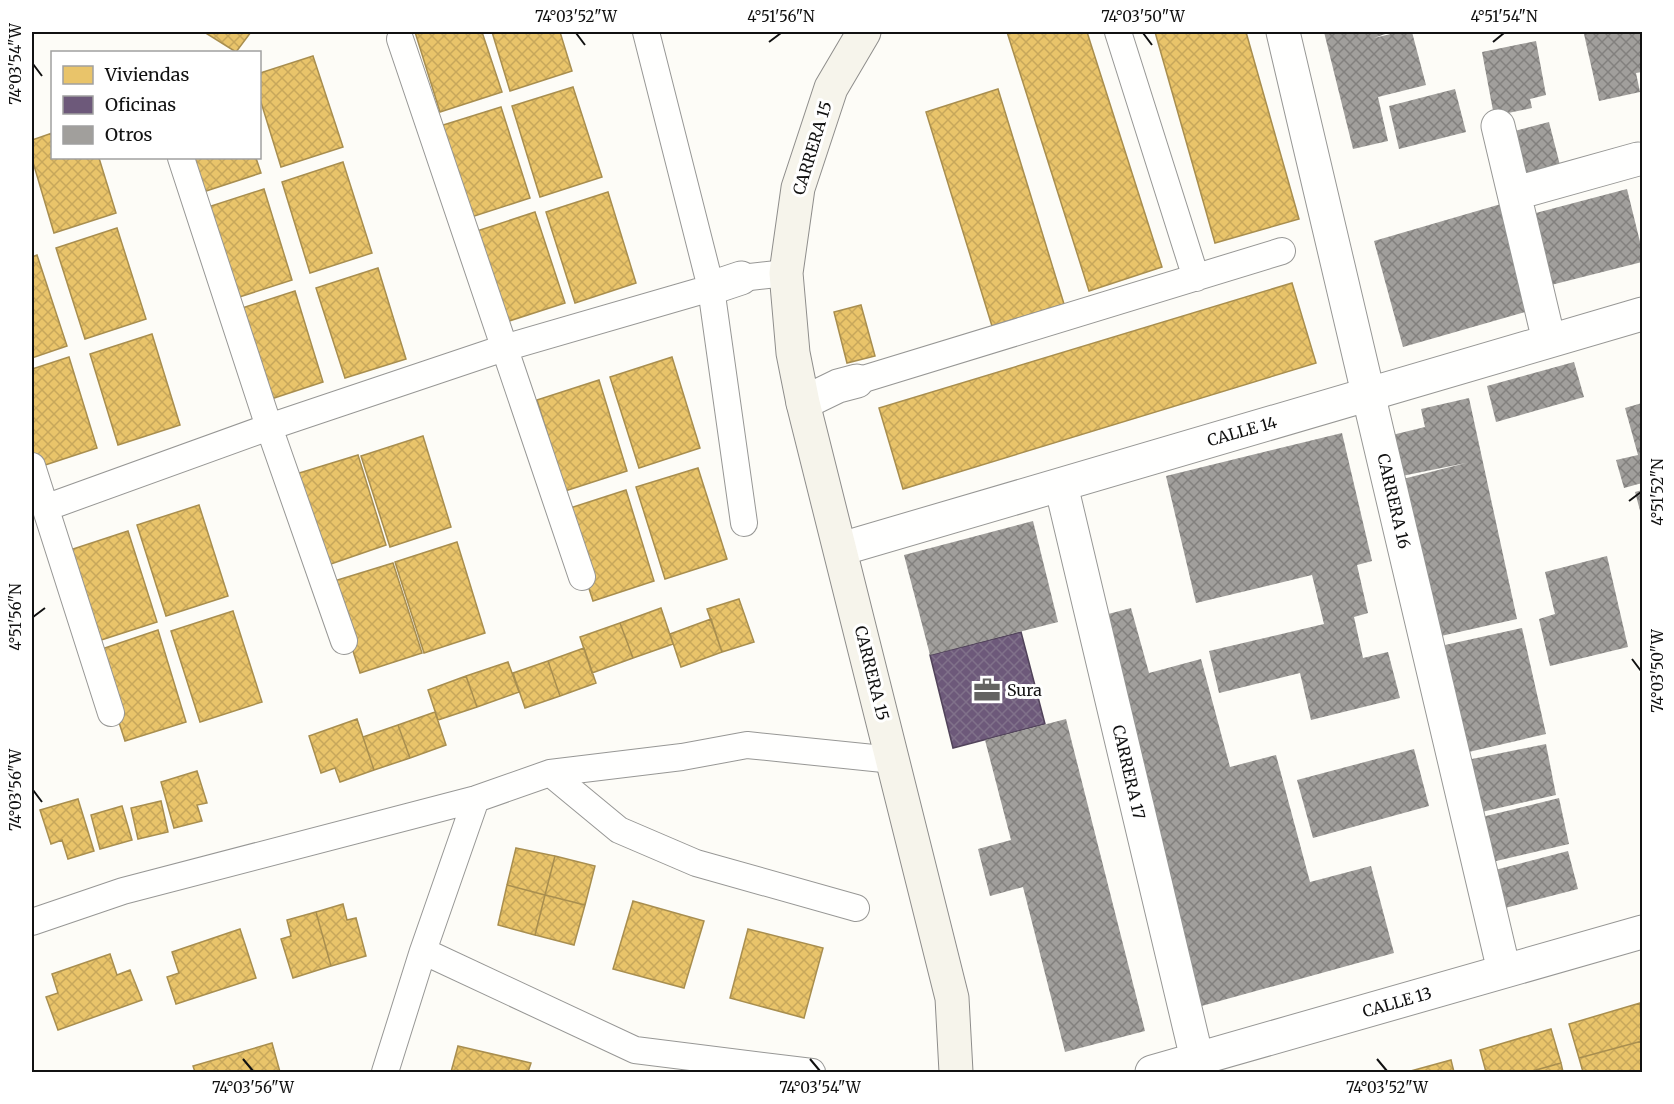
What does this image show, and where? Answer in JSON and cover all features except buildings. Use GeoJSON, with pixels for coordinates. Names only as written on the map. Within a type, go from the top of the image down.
{"type":"FeatureCollection","features":[{"type":"Feature","properties":{"kind":"street","name":"CARRERA 15"},"geometry":{"type":"LineString","coordinates":[[864,32],[831,88],[798,188],[786,273],[793,353],[803,403],[951,998],[956,1072]]}},
{"type":"Feature","properties":{"kind":"street","name":"CARRERA 16"},"geometry":{"type":"LineString","coordinates":[[1283,32],[1504,971]]}},
{"type":"Feature","properties":{"kind":"street"},"geometry":{"type":"LineString","coordinates":[[1498,126],[1550,341]]}},
{"type":"Feature","properties":{"kind":"street"},"geometry":{"type":"LineString","coordinates":[[1516,193],[1638,159]]}},
{"type":"Feature","properties":{"kind":"street","name":"CALLE 14"},"geometry":{"type":"LineString","coordinates":[[841,549],[1642,314]]}},
{"type":"Feature","properties":{"kind":"street"},"geometry":{"type":"LineString","coordinates":[[803,403],[838,386],[857,381]]}},
{"type":"Feature","properties":{"kind":"street","name":"CARRERA 17"},"geometry":{"type":"LineString","coordinates":[[1061,484],[1197,1059]]}},
{"type":"Feature","properties":{"kind":"street","name":"CALLE 13"},"geometry":{"type":"LineString","coordinates":[[1152,1072],[1642,932]]}},
{"type":"Feature","properties":{"kind":"lane"},"geometry":{"type":"LineString","coordinates":[[646,32],[726,283],[744,523]]}},
{"type":"Feature","properties":{"kind":"lane"},"geometry":{"type":"LineString","coordinates":[[1118,32],[1196,278]]}},
{"type":"Feature","properties":{"kind":"lane"},"geometry":{"type":"LineString","coordinates":[[400,39],[582,577]]}},
{"type":"Feature","properties":{"kind":"lane"},"geometry":{"type":"LineString","coordinates":[[181,159],[269,427],[344,641]]}},
{"type":"Feature","properties":{"kind":"lane"},"geometry":{"type":"LineString","coordinates":[[857,381],[1282,251]]}},
{"type":"Feature","properties":{"kind":"lane"},"geometry":{"type":"LineString","coordinates":[[45,508],[269,427],[504,348],[726,283],[786,273]]}},
{"type":"Feature","properties":{"kind":"lane"},"geometry":{"type":"LineString","coordinates":[[32,466],[111,713]]}},
{"type":"Feature","properties":{"kind":"lane"},"geometry":{"type":"LineString","coordinates":[[32,922],[123,891],[476,799],[550,773],[682,757],[747,745],[764,749],[893,760]]}},
{"type":"Feature","properties":{"kind":"lane"},"geometry":{"type":"LineString","coordinates":[[550,773],[619,830],[696,863],[856,908]]}},
{"type":"Feature","properties":{"kind":"lane"},"geometry":{"type":"LineString","coordinates":[[384,1072],[476,799]]}},
{"type":"Feature","properties":{"kind":"lane"},"geometry":{"type":"LineString","coordinates":[[423,951],[635,1050],[812,1072]]}},
{"type":"Feature","properties":{"kind":"place","name":"Sura"},"geometry":{"type":"Point","coordinates":[987,690]}}]}
